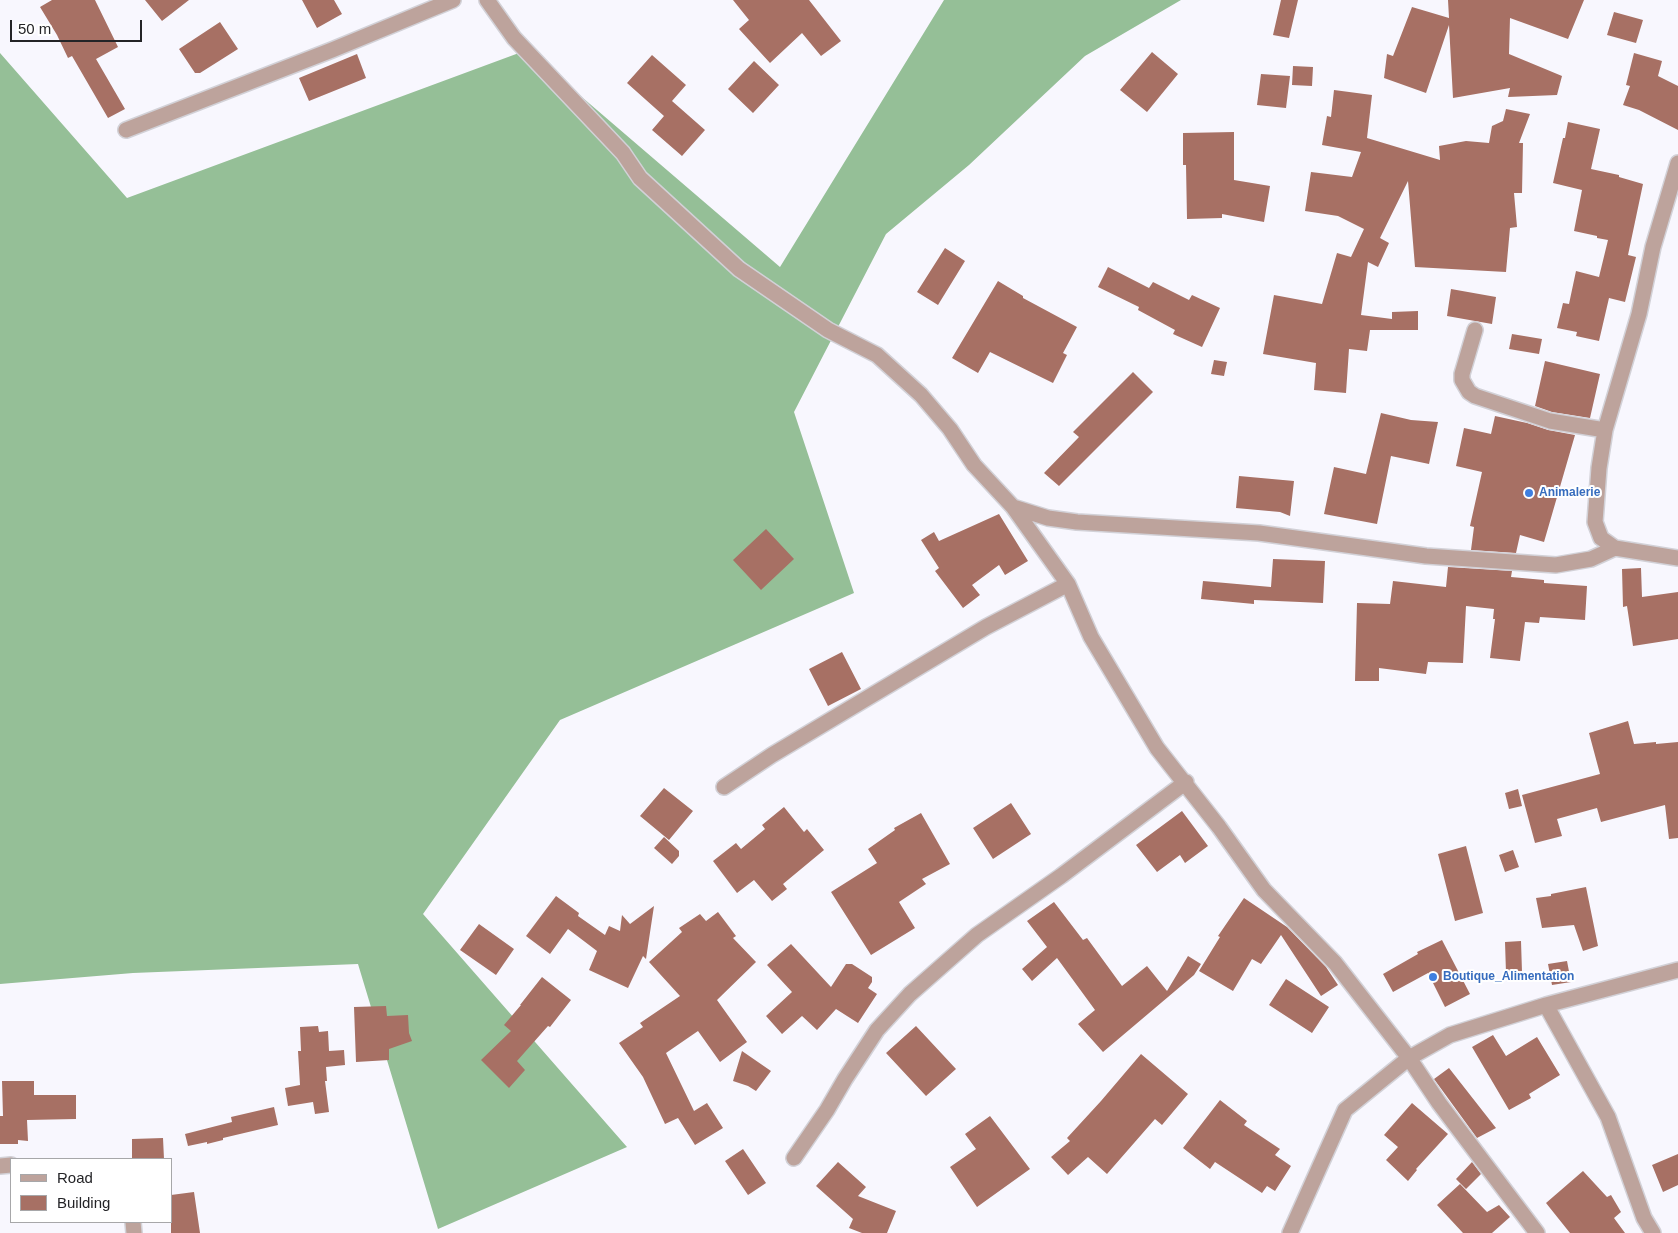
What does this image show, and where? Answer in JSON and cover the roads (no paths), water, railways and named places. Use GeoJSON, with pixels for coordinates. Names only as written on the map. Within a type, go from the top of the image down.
{"type":"FeatureCollection","features":[{"type":"Feature","properties":{"kind":"street"},"geometry":{"type":"LineString","coordinates":[[126,130],[332,50],[453,0]]}},
{"type":"Feature","properties":{"kind":"street"},"geometry":{"type":"LineString","coordinates":[[487,0],[514,38],[623,153],[640,178],[739,269],[828,330],[876,355],[920,395],[950,429],[974,465],[1013,507],[1068,584],[1091,637],[1157,748],[1186,782],[1264,890],[1335,963],[1409,1058],[1444,1110],[1537,1233]]}},
{"type":"Feature","properties":{"kind":"street"},"geometry":{"type":"LineString","coordinates":[[1678,164],[1652,247],[1639,314],[1605,430],[1598,468],[1595,522],[1601,538],[1615,548],[1678,558]]}},
{"type":"Feature","properties":{"kind":"street"},"geometry":{"type":"LineString","coordinates":[[1474,330],[1462,374],[1462,380],[1470,392],[1550,421],[1605,430]]}},
{"type":"Feature","properties":{"kind":"street"},"geometry":{"type":"LineString","coordinates":[[1013,507],[1048,518],[1077,522],[1259,533],[1426,556],[1488,561],[1556,565],[1591,559],[1615,548]]}},
{"type":"Feature","properties":{"kind":"street"},"geometry":{"type":"LineString","coordinates":[[724,787],[772,755],[986,628],[1068,584]]}},
{"type":"Feature","properties":{"kind":"street"},"geometry":{"type":"LineString","coordinates":[[794,1158],[827,1110],[877,1030],[910,994],[977,935],[1061,876],[1186,782]]}},
{"type":"Feature","properties":{"kind":"street"},"geometry":{"type":"LineString","coordinates":[[1290,1233],[1345,1110],[1409,1058],[1450,1035],[1546,1005],[1678,970]]}},
{"type":"Feature","properties":{"kind":"street"},"geometry":{"type":"LineString","coordinates":[[1546,1005],[1608,1117],[1644,1218],[1653,1233]]}},
{"type":"Feature","properties":{"kind":"place","name":"Animalerie"},"geometry":{"type":"Point","coordinates":[1529,493]}},
{"type":"Feature","properties":{"kind":"place","name":"Boutique_Alimentation"},"geometry":{"type":"Point","coordinates":[1433,977]}}]}
